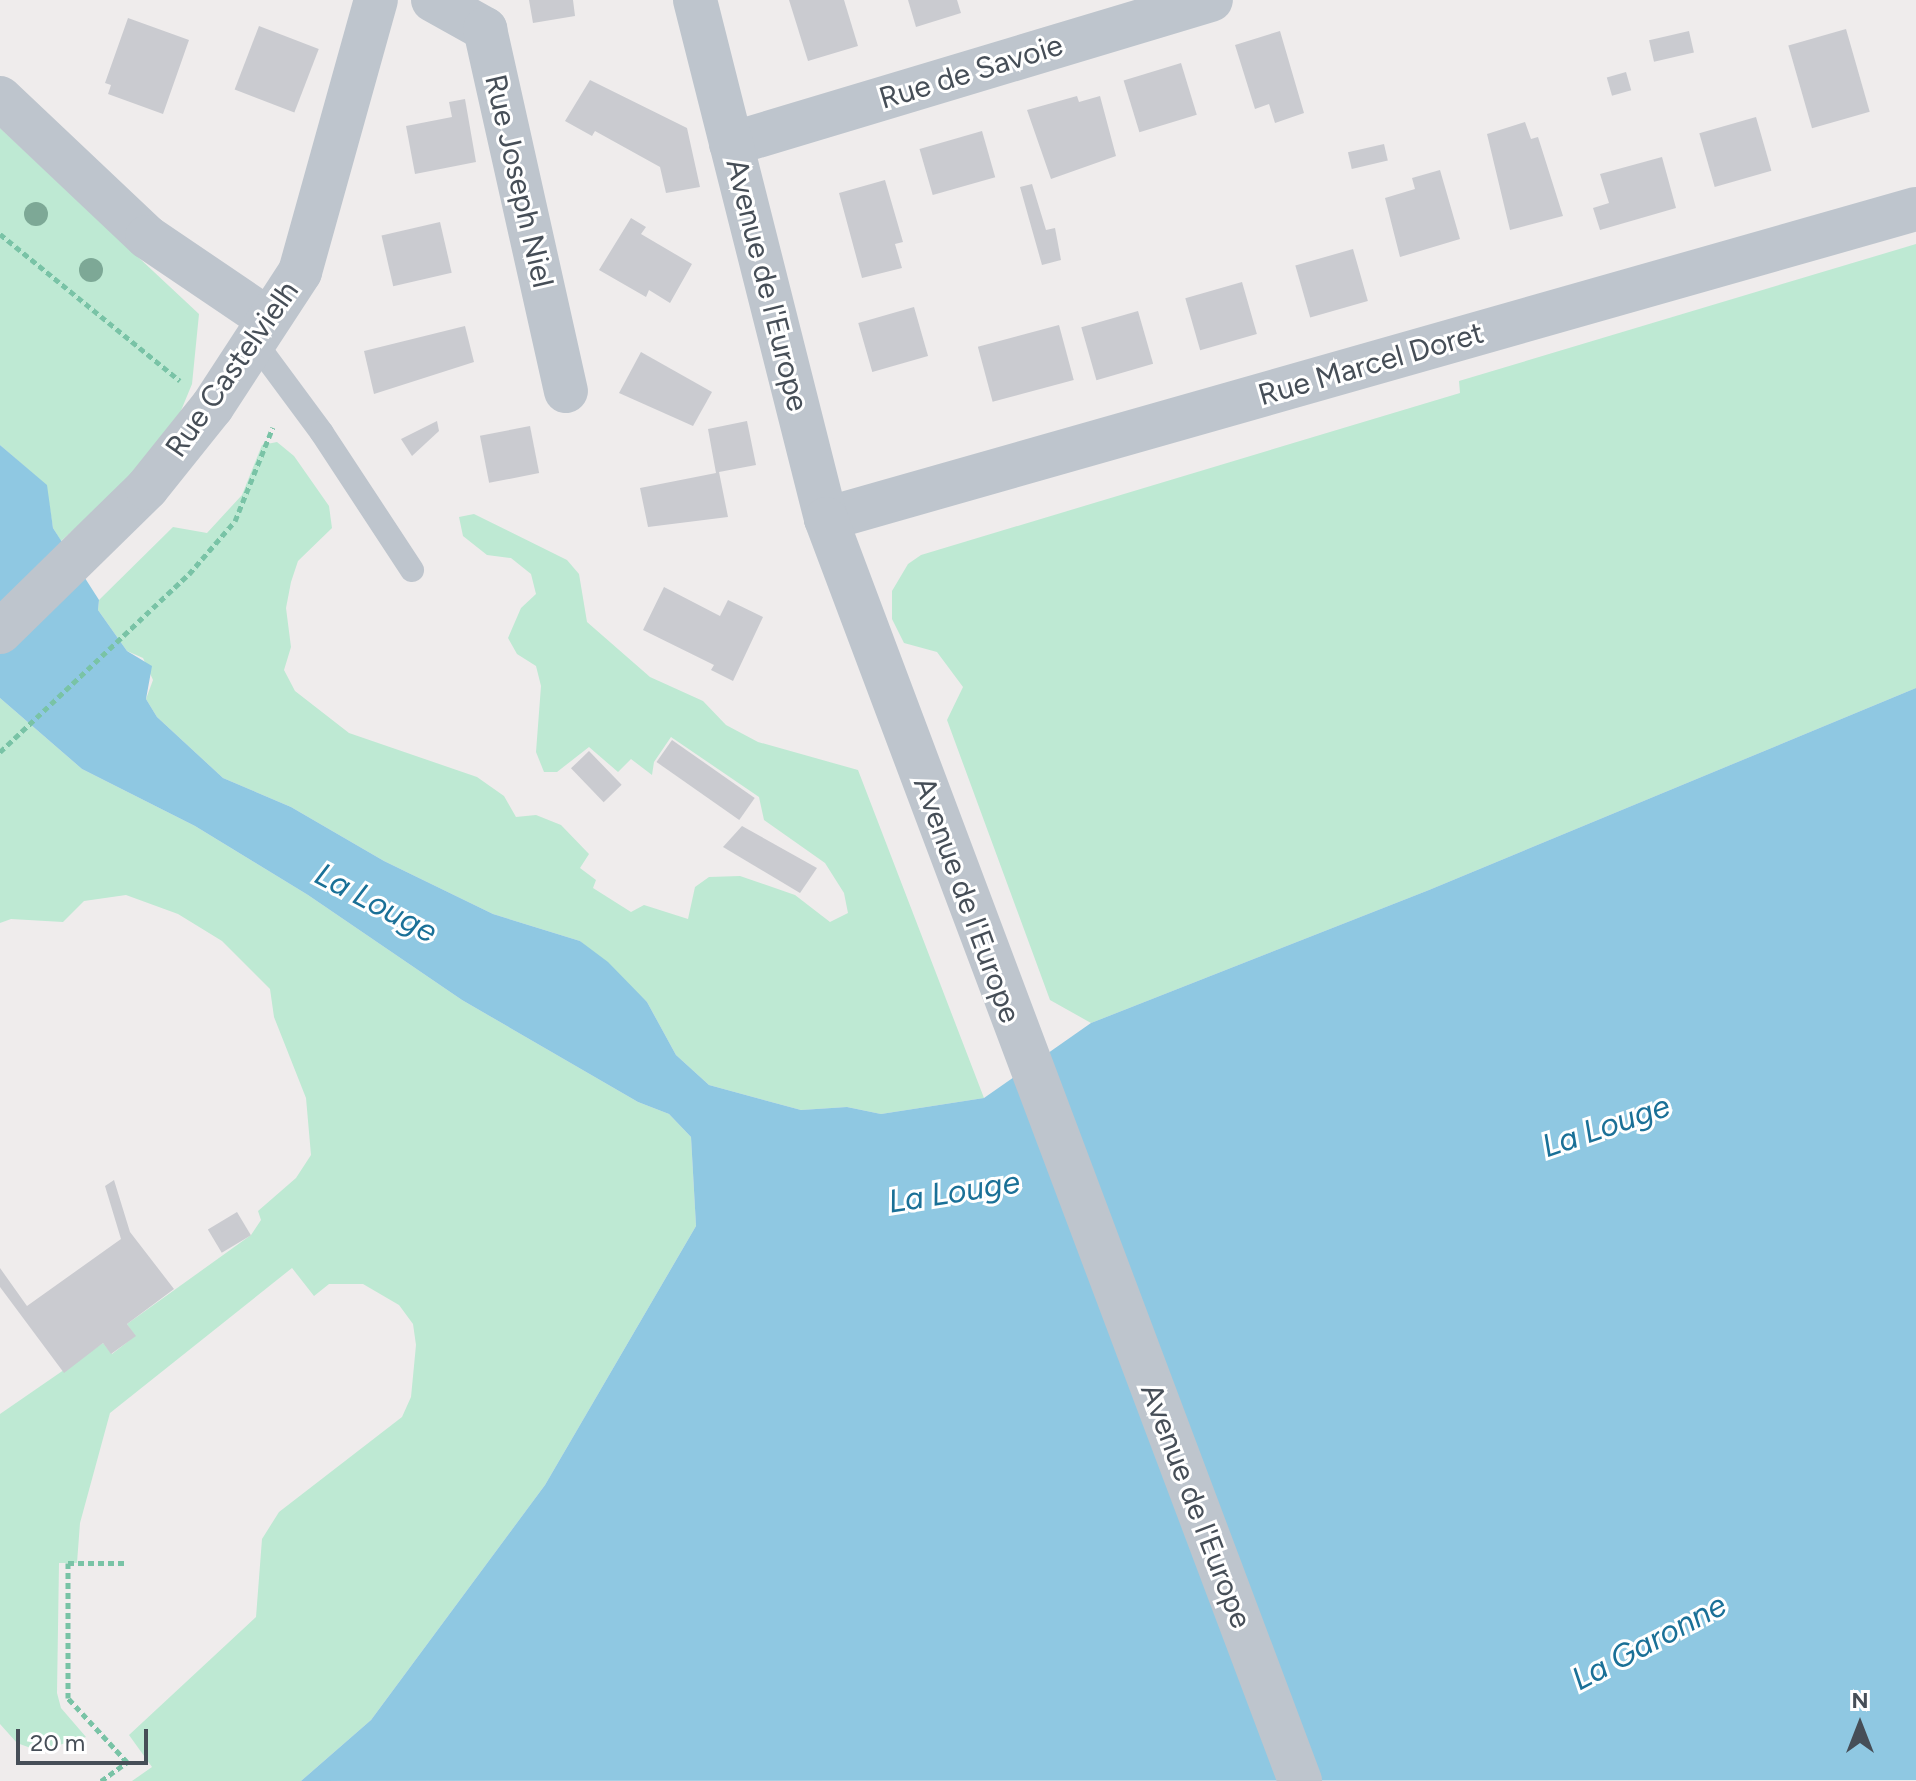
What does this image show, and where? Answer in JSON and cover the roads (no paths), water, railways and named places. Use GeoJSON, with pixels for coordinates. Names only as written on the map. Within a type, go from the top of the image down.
{"type":"FeatureCollection","features":[{"type":"Feature","properties":{"kind":"street","name":"Rue Castelvielh"},"geometry":{"type":"LineString","coordinates":[[0,632],[147,488],[212,407],[300,272],[376,0]]}},
{"type":"Feature","properties":{"kind":"street","name":"Rue Joseph Niel"},"geometry":{"type":"LineString","coordinates":[[433,0],[485,29],[566,391]]}},
{"type":"Feature","properties":{"kind":"street","name":"Avenue de l'Europe"},"geometry":{"type":"LineString","coordinates":[[695,0],[826,519],[1300,1781]]}},
{"type":"Feature","properties":{"kind":"street","name":"Rue de Savoie"},"geometry":{"type":"LineString","coordinates":[[731,144],[1211,0]]}},
{"type":"Feature","properties":{"kind":"street"},"geometry":{"type":"LineString","coordinates":[[0,98],[147,237],[261,330]]}},
{"type":"Feature","properties":{"kind":"street","name":"Rue Marcel Doret"},"geometry":{"type":"LineString","coordinates":[[826,519],[1916,209]]}},
{"type":"Feature","properties":{"kind":"lane"},"geometry":{"type":"LineString","coordinates":[[261,330],[286,384],[412,570]]}},
{"type":"Feature","properties":{"kind":"water"},"geometry":{"type":"Polygon","coordinates":[[[0,445],[47,485],[53,528],[99,600],[98,610],[127,651],[152,666],[146,699],[157,717],[223,778],[291,807],[384,861],[493,914],[580,941],[608,962],[647,1002],[676,1055],[709,1085],[801,1110],[847,1107],[881,1114],[984,1098],[1091,1023],[1429,890],[1916,688],[1916,1780],[301,1781],[371,1720],[545,1485],[696,1226],[691,1137],[669,1114],[638,1102],[462,1000],[308,895],[195,826],[82,769],[0,698],[0,445]]]}},
{"type":"Feature","properties":{"kind":"water label","name":"La Louge"},"geometry":{"type":"Point","coordinates":[376,903]}},
{"type":"Feature","properties":{"kind":"water label","name":"La Louge"},"geometry":{"type":"Point","coordinates":[1606,1126]}},
{"type":"Feature","properties":{"kind":"water label","name":"La Louge"},"geometry":{"type":"Point","coordinates":[954,1192]}},
{"type":"Feature","properties":{"kind":"water label","name":"La Garonne"},"geometry":{"type":"Point","coordinates":[1649,1642]}}]}
